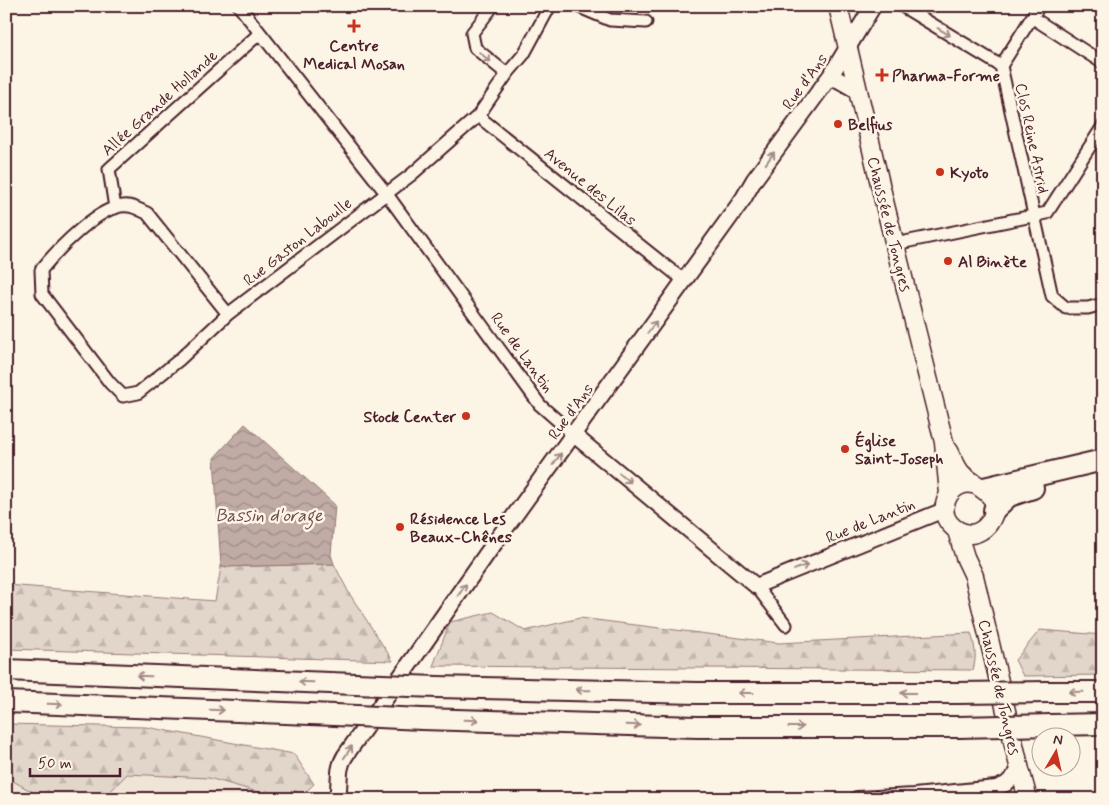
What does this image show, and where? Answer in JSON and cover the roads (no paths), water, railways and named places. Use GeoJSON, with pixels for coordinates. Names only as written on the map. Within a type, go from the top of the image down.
{"type":"FeatureCollection","features":[{"type":"Feature","properties":{"kind":"highway"},"geometry":{"type":"LineString","coordinates":[[981,487],[1103,460]]}},
{"type":"Feature","properties":{"kind":"highway"},"geometry":{"type":"LineString","coordinates":[[994,510],[1010,496],[1018,492],[1103,471]]}},
{"type":"Feature","properties":{"kind":"highway"},"geometry":{"type":"LineString","coordinates":[[6,670],[437,687],[697,693],[1103,692]]}},
{"type":"Feature","properties":{"kind":"highway"},"geometry":{"type":"LineString","coordinates":[[6,702],[422,719],[697,727],[960,727],[1103,724]]}},
{"type":"Feature","properties":{"kind":"main road","name":"Chaussée de Tongres"},"geometry":{"type":"LineString","coordinates":[[838,6],[944,442],[948,522],[957,531],[965,557],[974,576],[1028,799]]}},
{"type":"Feature","properties":{"kind":"main road","name":"Rue d'Ans"},"geometry":{"type":"LineString","coordinates":[[339,799],[339,771],[340,764],[345,756],[486,556],[744,199],[754,180],[828,79],[873,6]]}},
{"type":"Feature","properties":{"kind":"main road"},"geometry":{"type":"LineString","coordinates":[[828,79],[837,79],[858,91]]}},
{"type":"Feature","properties":{"kind":"main road","name":"Chaussée de Tongres"},"geometry":{"type":"LineString","coordinates":[[944,442],[962,473],[992,498],[994,510]]}},
{"type":"Feature","properties":{"kind":"main road"},"geometry":{"type":"LineString","coordinates":[[947,502],[956,487],[963,484],[981,487]]}},
{"type":"Feature","properties":{"kind":"main road"},"geometry":{"type":"LineString","coordinates":[[957,531],[971,534],[978,532],[989,525],[994,510]]}},
{"type":"Feature","properties":{"kind":"main road","name":"Chaussée de Tongres"},"geometry":{"type":"LineString","coordinates":[[974,576],[978,532]]}},
{"type":"Feature","properties":{"kind":"street","name":"Rue de Lantin"},"geometry":{"type":"LineString","coordinates":[[239,6],[386,193],[540,405],[574,436],[756,586],[947,502]]}},
{"type":"Feature","properties":{"kind":"street"},"geometry":{"type":"LineString","coordinates":[[493,6],[472,33],[475,48],[507,74]]}},
{"type":"Feature","properties":{"kind":"street"},"geometry":{"type":"LineString","coordinates":[[386,193],[411,175],[478,116],[507,74],[524,54],[550,6]]}},
{"type":"Feature","properties":{"kind":"street"},"geometry":{"type":"LineString","coordinates":[[577,6],[610,20],[646,22]]}},
{"type":"Feature","properties":{"kind":"street","name":"Clos Reine Astrid"},"geometry":{"type":"LineString","coordinates":[[902,6],[1000,66],[1052,296],[1066,308],[1088,308],[1103,304]]}},
{"type":"Feature","properties":{"kind":"street","name":"Clos Reine Astrid"},"geometry":{"type":"LineString","coordinates":[[1000,66],[1040,6]]}},
{"type":"Feature","properties":{"kind":"street"},"geometry":{"type":"LineString","coordinates":[[1033,18],[1103,63]]}},
{"type":"Feature","properties":{"kind":"street","name":"Allée Grande Hollande"},"geometry":{"type":"LineString","coordinates":[[116,208],[109,169],[260,33]]}},
{"type":"Feature","properties":{"kind":"street","name":"Avenue des Lilas"},"geometry":{"type":"LineString","coordinates":[[478,116],[676,275],[685,280]]}},
{"type":"Feature","properties":{"kind":"street","name":"Clos Reine Astrid"},"geometry":{"type":"LineString","coordinates":[[895,244],[1047,213],[1103,126]]}},
{"type":"Feature","properties":{"kind":"street","name":"Rue Gaston Laboulle"},"geometry":{"type":"LineString","coordinates":[[116,208],[103,212],[60,246],[41,270],[42,294],[123,396],[138,393],[179,360],[228,314],[386,193]]}},
{"type":"Feature","properties":{"kind":"street"},"geometry":{"type":"LineString","coordinates":[[116,208],[128,206],[147,213],[228,314]]}},
{"type":"Feature","properties":{"kind":"street"},"geometry":{"type":"LineString","coordinates":[[756,586],[786,625]]}},
{"type":"Feature","properties":{"kind":"street"},"geometry":{"type":"LineString","coordinates":[[857,799],[939,796],[996,788],[1006,784],[1020,770]]}},
{"type":"Feature","properties":{"kind":"water","name":"Bassin d'orage"},"geometry":{"type":"Polygon","coordinates":[[[245,424],[335,505],[331,555],[334,564],[221,567],[214,458],[245,424]]]}},
{"type":"Feature","properties":{"kind":"place","name":"Centre Medical Mosan"},"geometry":{"type":"Point","coordinates":[354,26]}},
{"type":"Feature","properties":{"kind":"place","name":"Pharma-Forme"},"geometry":{"type":"Point","coordinates":[882,75]}},
{"type":"Feature","properties":{"kind":"place","name":"Belfius"},"geometry":{"type":"Point","coordinates":[838,124]}},
{"type":"Feature","properties":{"kind":"place","name":"Kyoto"},"geometry":{"type":"Point","coordinates":[940,172]}},
{"type":"Feature","properties":{"kind":"place","name":"Al Binète"},"geometry":{"type":"Point","coordinates":[948,261]}},
{"type":"Feature","properties":{"kind":"place","name":"Stock Center"},"geometry":{"type":"Point","coordinates":[466,416]}},
{"type":"Feature","properties":{"kind":"place","name":"Église Saint-Joseph"},"geometry":{"type":"Point","coordinates":[845,449]}},
{"type":"Feature","properties":{"kind":"place","name":"Résidence Les Beaux-Chênes"},"geometry":{"type":"Point","coordinates":[400,527]}}]}
